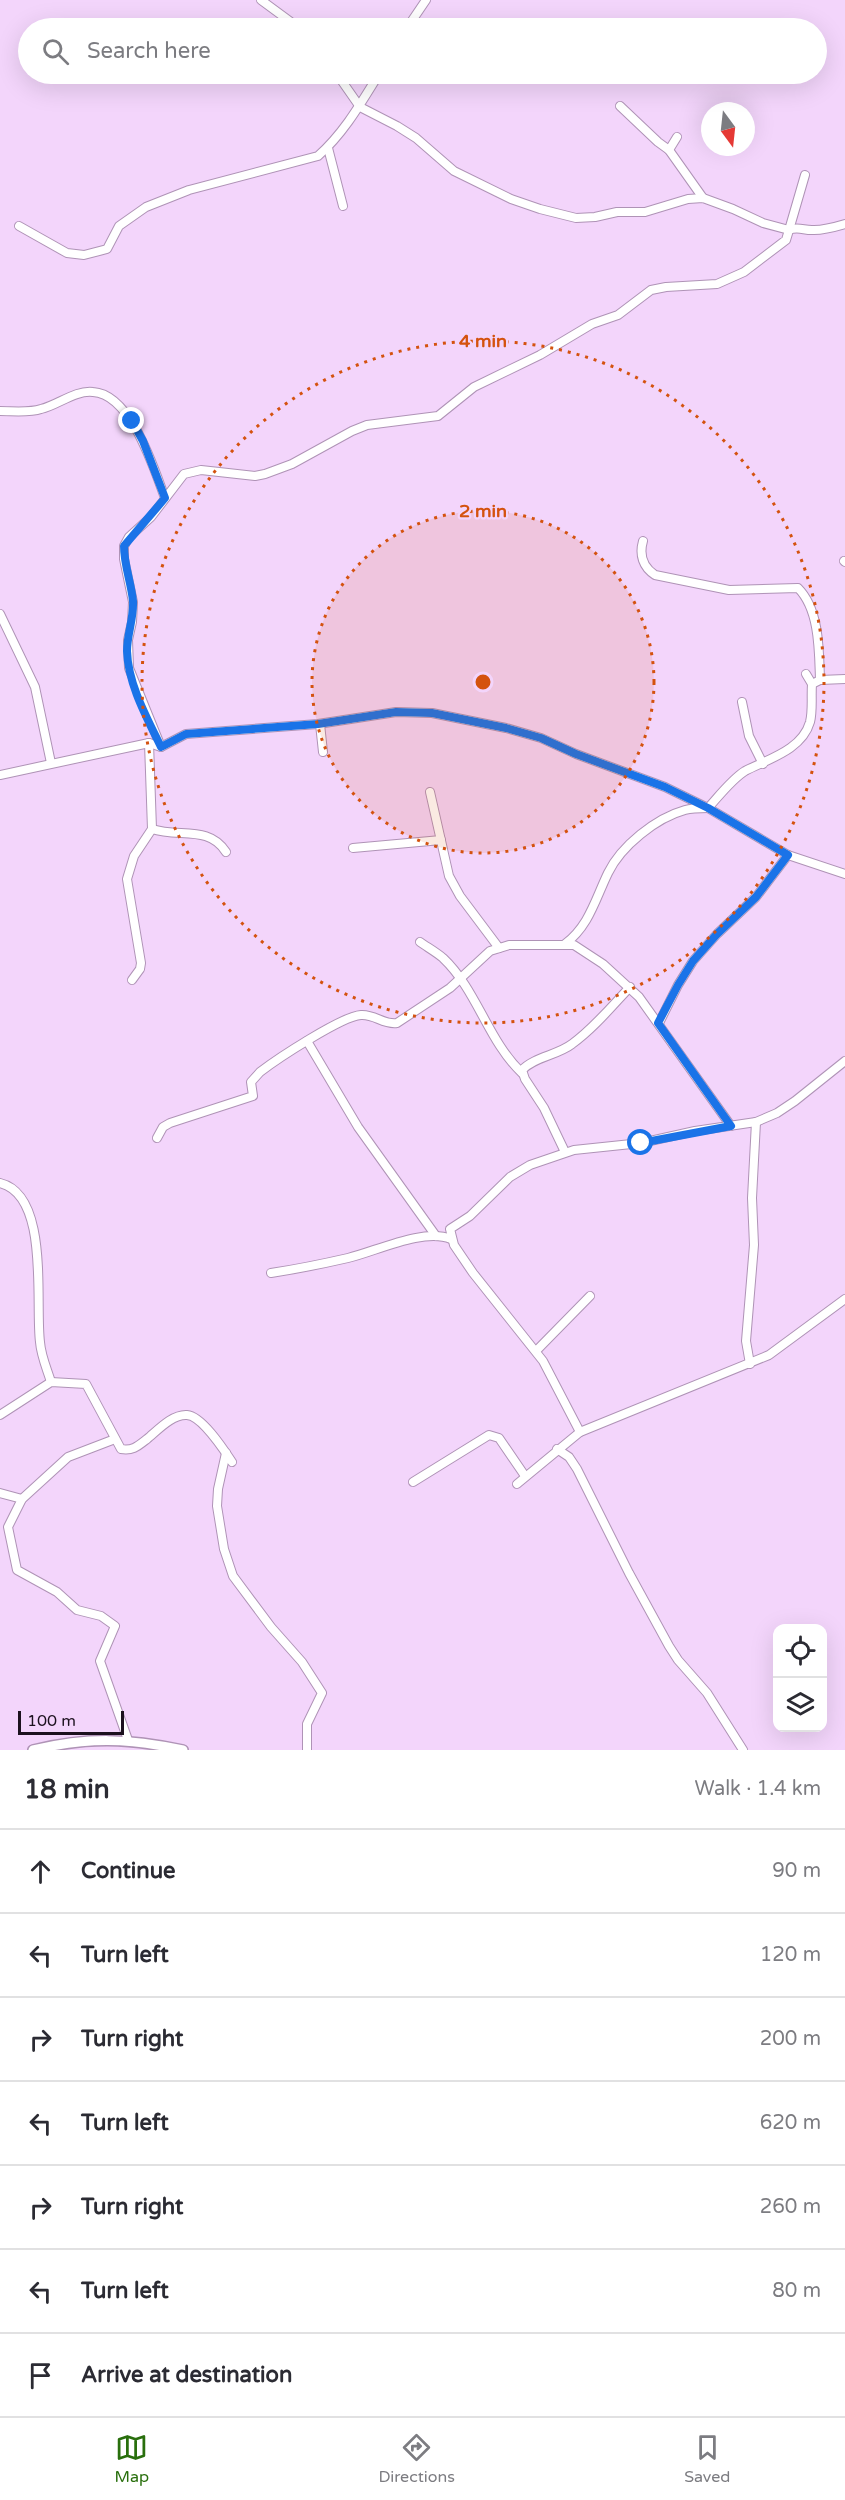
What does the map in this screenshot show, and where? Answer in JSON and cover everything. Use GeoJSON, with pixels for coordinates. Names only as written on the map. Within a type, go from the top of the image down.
{"type":"FeatureCollection","features":[{"type":"Feature","properties":{"kind":"street"},"geometry":{"type":"LineString","coordinates":[[261,0],[285,18]]}},
{"type":"Feature","properties":{"kind":"street"},"geometry":{"type":"LineString","coordinates":[[414,18],[426,0]]}},
{"type":"Feature","properties":{"kind":"street"},"geometry":{"type":"LineString","coordinates":[[344,84],[360,107],[406,132],[462,176],[511,199],[549,212],[576,218],[595,217],[617,212],[645,212],[687,199],[703,198],[733,208],[763,223],[789,230],[796,227],[812,231],[822,230],[845,224]]}},
{"type":"Feature","properties":{"kind":"street"},"geometry":{"type":"LineString","coordinates":[[19,225],[67,253],[84,255],[107,249],[119,226],[146,207],[189,190],[318,156],[328,148],[360,107],[373,84]]}},
{"type":"Feature","properties":{"kind":"street"},"geometry":{"type":"LineString","coordinates":[[620,106],[669,150],[703,198]]}},
{"type":"Feature","properties":{"kind":"street"},"geometry":{"type":"LineString","coordinates":[[669,150],[677,137]]}},
{"type":"Feature","properties":{"kind":"street"},"geometry":{"type":"LineString","coordinates":[[328,148],[343,206]]}},
{"type":"Feature","properties":{"kind":"street"},"geometry":{"type":"LineString","coordinates":[[161,747],[129,668],[128,640],[133,602],[124,560],[124,546],[165,498],[178,479],[192,470],[255,476],[265,474],[292,464],[367,425],[438,416],[474,387],[540,355],[592,324],[618,315],[651,290],[717,284],[744,272],[786,240],[805,175]]}},
{"type":"Feature","properties":{"kind":"street"},"geometry":{"type":"LineString","coordinates":[[0,411],[40,410],[82,393],[100,394],[109,399],[132,421],[143,441],[165,498]]}},
{"type":"Feature","properties":{"kind":"street"},"geometry":{"type":"LineString","coordinates":[[642,541],[640,552],[648,570],[655,575],[729,590],[798,588],[807,600],[814,622],[818,640],[820,680]]}},
{"type":"Feature","properties":{"kind":"street"},"geometry":{"type":"LineString","coordinates":[[0,614],[35,687],[51,763]]}},
{"type":"Feature","properties":{"kind":"street"},"geometry":{"type":"LineString","coordinates":[[565,944],[577,935],[585,924],[609,871],[624,849],[639,836],[685,810],[708,808],[744,772],[763,764],[792,746],[804,734],[810,723],[812,709],[812,684],[806,674]]}},
{"type":"Feature","properties":{"kind":"street"},"geometry":{"type":"LineString","coordinates":[[812,684],[820,680],[845,680]]}},
{"type":"Feature","properties":{"kind":"street"},"geometry":{"type":"LineString","coordinates":[[742,702],[749,736],[763,764]]}},
{"type":"Feature","properties":{"kind":"street"},"geometry":{"type":"LineString","coordinates":[[0,776],[149,743],[161,747],[186,734],[320,724],[396,712],[432,713],[541,738],[576,754],[665,787],[708,808],[788,855],[845,874]]}},
{"type":"Feature","properties":{"kind":"street"},"geometry":{"type":"LineString","coordinates":[[320,724],[323,752]]}},
{"type":"Feature","properties":{"kind":"street"},"geometry":{"type":"LineString","coordinates":[[132,980],[140,969],[141,963],[127,879],[134,856],[152,830],[149,743]]}},
{"type":"Feature","properties":{"kind":"street"},"geometry":{"type":"LineString","coordinates":[[430,792],[449,876],[460,896],[499,948]]}},
{"type":"Feature","properties":{"kind":"street"},"geometry":{"type":"LineString","coordinates":[[152,830],[171,834],[213,837],[226,852]]}},
{"type":"Feature","properties":{"kind":"street"},"geometry":{"type":"LineString","coordinates":[[353,848],[441,840]]}},
{"type":"Feature","properties":{"kind":"street"},"geometry":{"type":"LineString","coordinates":[[658,1023],[693,961],[717,934],[756,897],[788,855]]}},
{"type":"Feature","properties":{"kind":"street"},"geometry":{"type":"LineString","coordinates":[[420,942],[444,960],[461,980],[509,1061],[522,1073],[556,1130],[565,1152]]}},
{"type":"Feature","properties":{"kind":"street"},"geometry":{"type":"LineString","coordinates":[[157,1138],[162,1127],[170,1123],[253,1096],[251,1082],[260,1072],[307,1041],[355,1016],[363,1015],[389,1024],[397,1023],[461,980],[472,966],[490,951],[499,948],[565,944],[574,945],[585,951],[630,987],[731,1126]]}},
{"type":"Feature","properties":{"kind":"street"},"geometry":{"type":"LineString","coordinates":[[522,1073],[525,1067],[560,1052],[574,1043],[630,987]]}},
{"type":"Feature","properties":{"kind":"street"},"geometry":{"type":"LineString","coordinates":[[307,1041],[357,1127],[436,1236]]}},
{"type":"Feature","properties":{"kind":"street"},"geometry":{"type":"LineString","coordinates":[[580,1432],[536,1351],[479,1281],[451,1239],[449,1233],[453,1226],[470,1216],[510,1177],[530,1165],[565,1152],[641,1143],[756,1122],[777,1113],[795,1101],[845,1061]]}},
{"type":"Feature","properties":{"kind":"street"},"geometry":{"type":"LineString","coordinates":[[750,1364],[746,1341],[754,1245],[752,1198],[756,1122]]}},
{"type":"Feature","properties":{"kind":"street"},"geometry":{"type":"LineString","coordinates":[[0,1183],[15,1189],[21,1196],[31,1220],[36,1249],[40,1345],[51,1382]]}},
{"type":"Feature","properties":{"kind":"street"},"geometry":{"type":"LineString","coordinates":[[271,1273],[347,1258],[402,1242],[436,1236],[451,1239]]}},
{"type":"Feature","properties":{"kind":"street"},"geometry":{"type":"LineString","coordinates":[[536,1351],[590,1296]]}},
{"type":"Feature","properties":{"kind":"street"},"geometry":{"type":"LineString","coordinates":[[517,1484],[580,1432],[769,1355],[845,1299]]}},
{"type":"Feature","properties":{"kind":"street"},"geometry":{"type":"LineString","coordinates":[[0,1415],[51,1382],[86,1384],[121,1449],[136,1448],[170,1421],[186,1414],[194,1417],[205,1427],[232,1462]]}},
{"type":"Feature","properties":{"kind":"street"},"geometry":{"type":"LineString","coordinates":[[413,1482],[489,1435],[499,1438],[525,1476]]}},
{"type":"Feature","properties":{"kind":"street"},"geometry":{"type":"LineString","coordinates":[[115,1439],[68,1457],[22,1499],[8,1527],[17,1570],[57,1592],[77,1611],[101,1616],[115,1626],[100,1661],[128,1740]]}},
{"type":"Feature","properties":{"kind":"street"},"geometry":{"type":"LineString","coordinates":[[557,1449],[569,1457],[577,1470],[629,1573],[678,1660],[707,1693],[742,1750]]}},
{"type":"Feature","properties":{"kind":"street"},"geometry":{"type":"LineString","coordinates":[[226,1453],[218,1489],[217,1506],[224,1549],[233,1576],[271,1627],[302,1662],[322,1693],[307,1724],[307,1750]]}},
{"type":"Feature","properties":{"kind":"street"},"geometry":{"type":"LineString","coordinates":[[0,1492],[22,1499]]}},
{"type":"Feature","properties":{"kind":"street"},"geometry":{"type":"LineString","coordinates":[[33,1750],[53,1745],[98,1745],[128,1740],[183,1750]]}},
{"type":"Feature","properties":{"kind":"route"},"geometry":{"type":"LineString","coordinates":[[132,421],[143,441],[165,498],[151,517],[129,537],[124,546],[124,560],[133,602],[127,652],[129,668],[146,715],[161,747],[186,734],[318,724],[396,712],[432,713],[506,728],[541,738],[576,754],[665,787],[708,808],[788,855],[756,897],[717,934],[693,961],[658,1023],[731,1126],[641,1143]]}}]}
